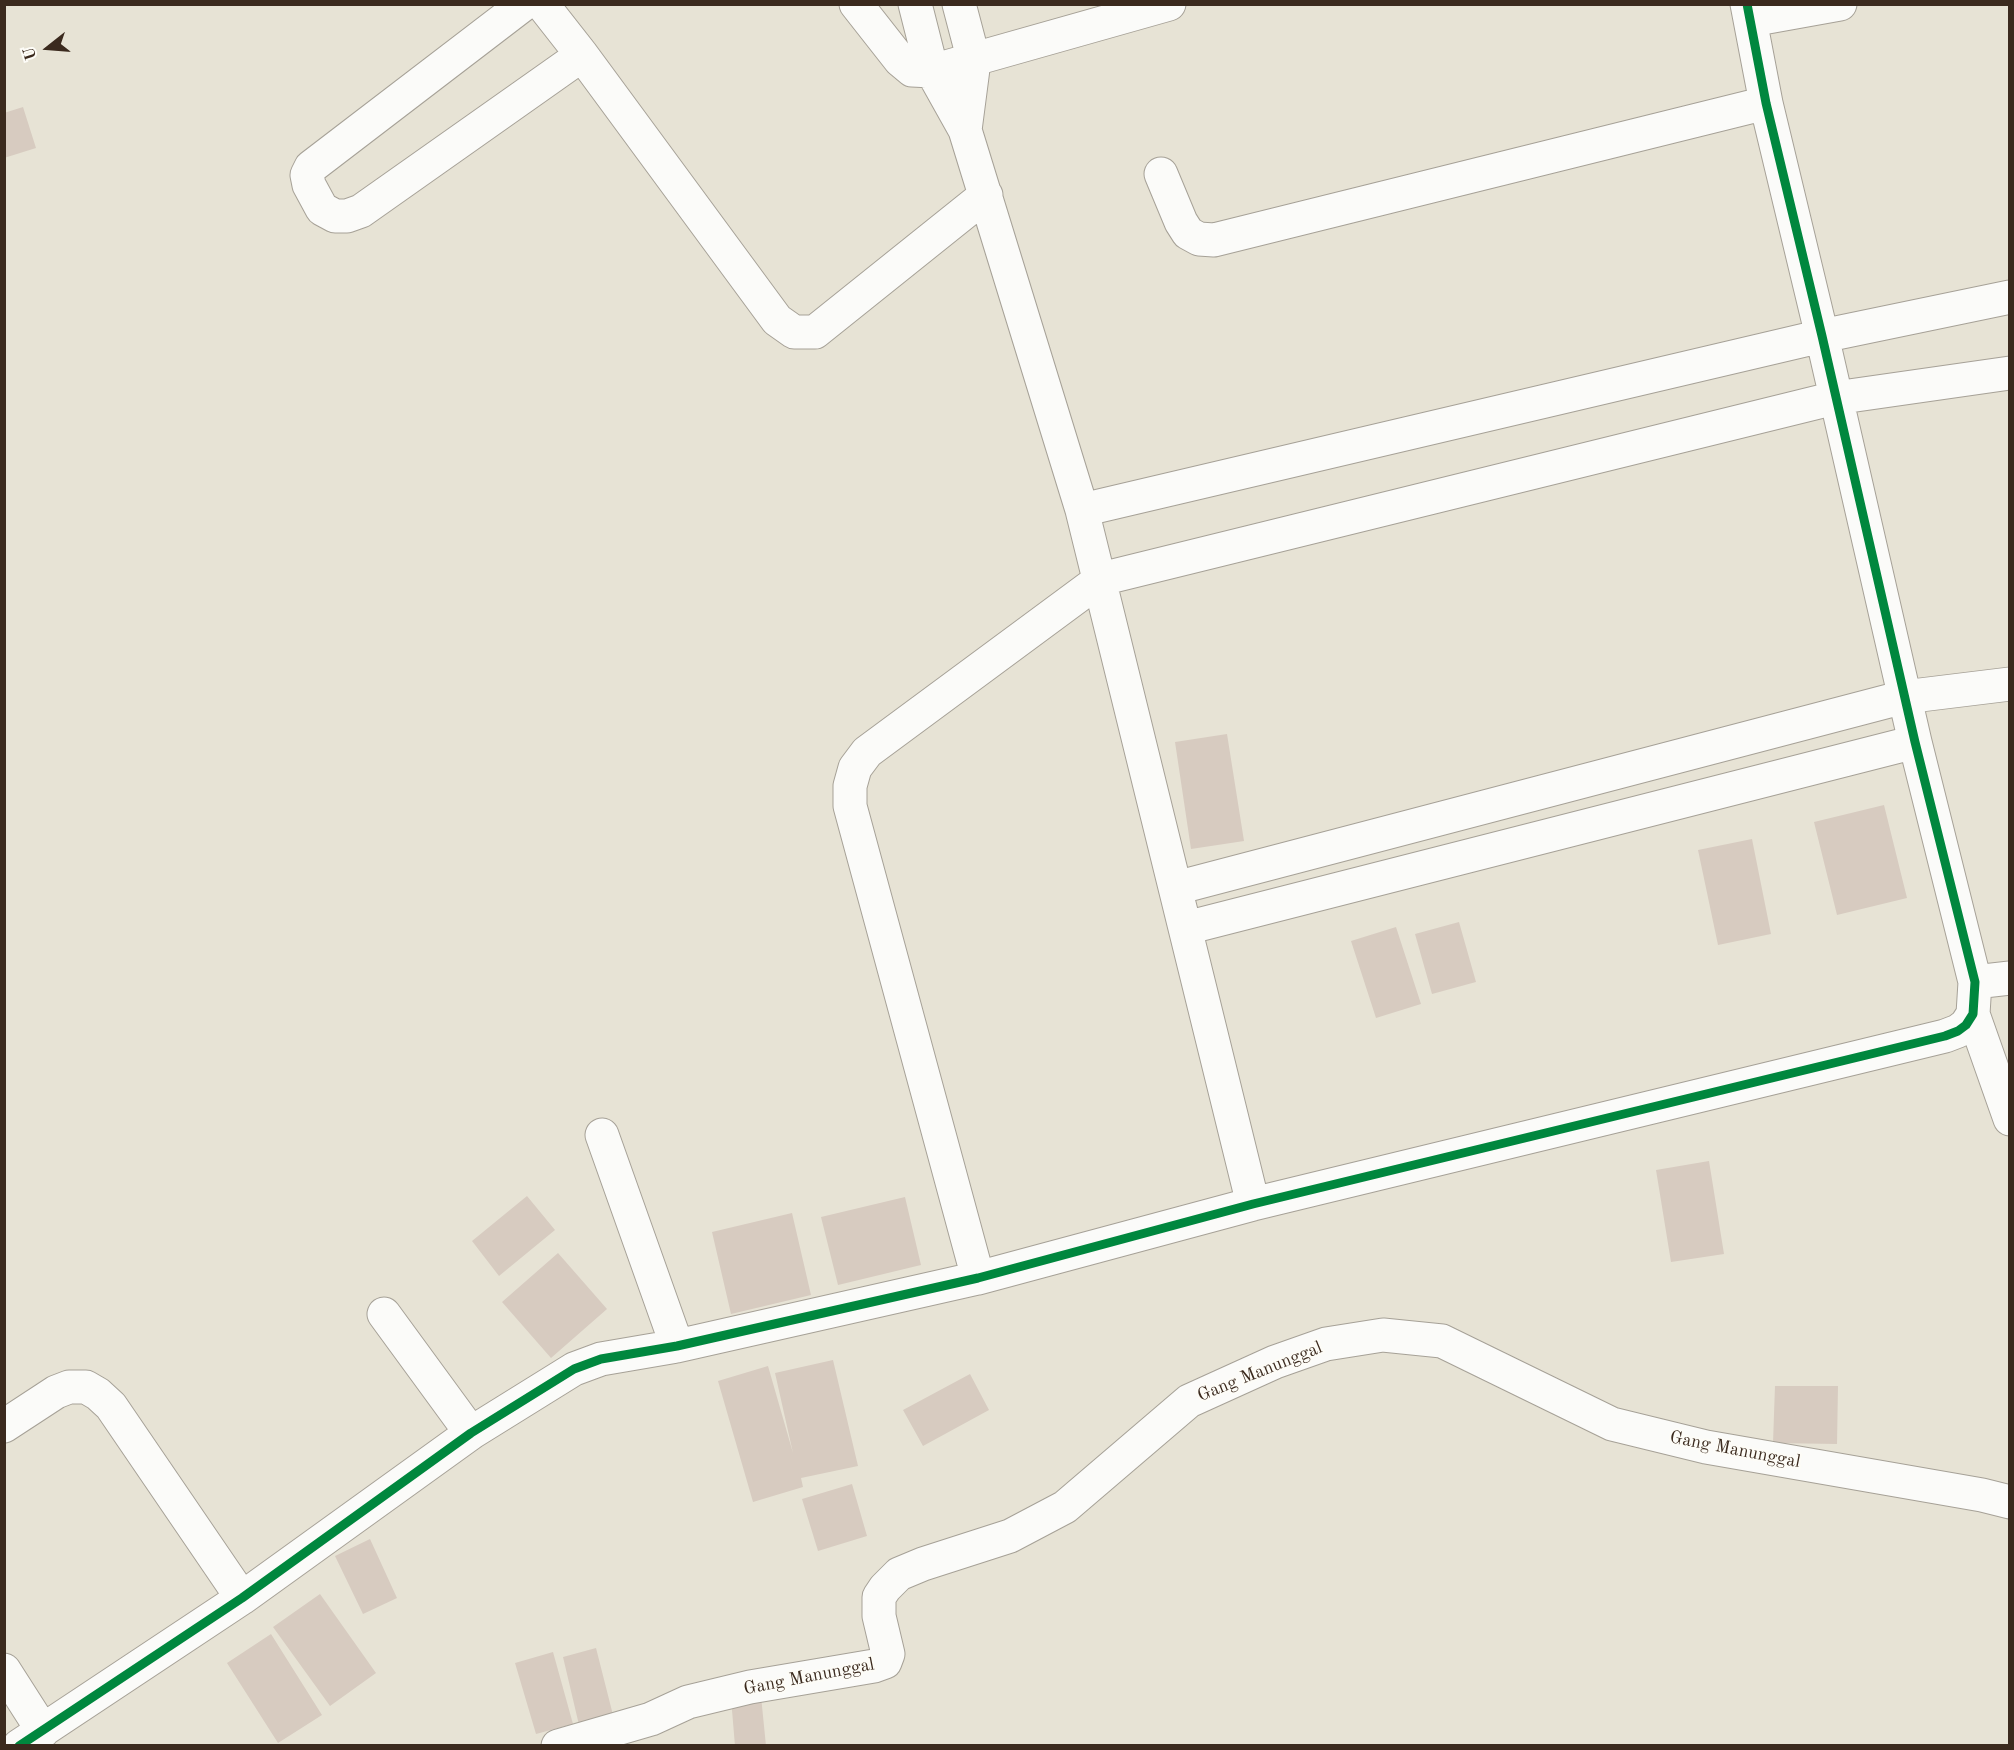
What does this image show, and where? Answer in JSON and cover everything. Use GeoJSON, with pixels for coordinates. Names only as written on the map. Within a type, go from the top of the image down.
{"type":"FeatureCollection","features":[{"type":"Feature","properties":{"kind":"street"},"geometry":{"type":"LineString","coordinates":[[524,4],[311,167],[307,175],[309,185],[322,208],[335,216],[347,216],[361,210],[582,55]]}},
{"type":"Feature","properties":{"kind":"street"},"geometry":{"type":"LineString","coordinates":[[542,4],[777,320],[794,332],[815,332],[986,195]]}},
{"type":"Feature","properties":{"kind":"street"},"geometry":{"type":"LineString","coordinates":[[856,4],[900,60],[912,70],[932,71],[974,61],[1169,4]]}},
{"type":"Feature","properties":{"kind":"street"},"geometry":{"type":"LineString","coordinates":[[915,4],[932,71],[965,130],[1083,510],[1253,1204]]}},
{"type":"Feature","properties":{"kind":"street"},"geometry":{"type":"LineString","coordinates":[[959,4],[974,61],[965,130]]}},
{"type":"Feature","properties":{"kind":"street"},"geometry":{"type":"LineString","coordinates":[[1840,4],[1749,12],[1766,104],[1822,336],[1904,697],[1975,982],[1973,1014],[2010,1119]]}},
{"type":"Feature","properties":{"kind":"street"},"geometry":{"type":"LineString","coordinates":[[1161,174],[1188,233],[1199,238],[1214,240],[1766,104]]}},
{"type":"Feature","properties":{"kind":"street"},"geometry":{"type":"LineString","coordinates":[[1083,510],[1822,336],[2010,297]]}},
{"type":"Feature","properties":{"kind":"street"},"geometry":{"type":"LineString","coordinates":[[978,1278],[850,806],[850,786],[855,768],[867,752],[1101,579],[1835,398],[2010,373]]}},
{"type":"Feature","properties":{"kind":"street"},"geometry":{"type":"LineString","coordinates":[[1176,888],[1904,697],[2010,684]]}},
{"type":"Feature","properties":{"kind":"street"},"geometry":{"type":"LineString","coordinates":[[1186,928],[1915,742]]}},
{"type":"Feature","properties":{"kind":"street"},"geometry":{"type":"LineString","coordinates":[[1975,982],[2010,978]]}},
{"type":"Feature","properties":{"kind":"street"},"geometry":{"type":"LineString","coordinates":[[4,1670],[31,1738],[242,1598],[471,1433],[574,1369],[601,1359],[677,1346],[978,1278],[1253,1204],[1945,1036],[1958,1031],[1973,1014]]}},
{"type":"Feature","properties":{"kind":"street"},"geometry":{"type":"LineString","coordinates":[[602,1135],[677,1346]]}},
{"type":"Feature","properties":{"kind":"street"},"geometry":{"type":"LineString","coordinates":[[384,1314],[471,1433]]}},
{"type":"Feature","properties":{"kind":"street","name":"Gang Manunggal"},"geometry":{"type":"LineString","coordinates":[[558,1746],[651,1719],[688,1702],[750,1687],[874,1666],[885,1662],[888,1654],[879,1616],[879,1597],[899,1574],[1010,1536],[1065,1507],[1189,1401],[1275,1362],[1326,1344],[1383,1335],[1442,1341],[1612,1424],[1706,1447],[1982,1495],[2010,1502]]}},
{"type":"Feature","properties":{"kind":"street"},"geometry":{"type":"LineString","coordinates":[[4,1426],[56,1392],[69,1387],[86,1387],[98,1394],[111,1406],[242,1598]]}},
{"type":"Feature","properties":{"kind":"building"},"geometry":{"type":"Polygon","coordinates":[[[23,107],[36,148],[4,158],[4,113],[23,107]]]}},
{"type":"Feature","properties":{"kind":"building"},"geometry":{"type":"Polygon","coordinates":[[[1227,734],[1244,841],[1191,849],[1175,742],[1227,734]]]}},
{"type":"Feature","properties":{"kind":"building"},"geometry":{"type":"Polygon","coordinates":[[[1884,805],[1907,898],[1837,915],[1814,822],[1884,805]]]}},
{"type":"Feature","properties":{"kind":"building"},"geometry":{"type":"Polygon","coordinates":[[[1752,839],[1771,934],[1718,945],[1698,850],[1752,839]]]}},
{"type":"Feature","properties":{"kind":"building"},"geometry":{"type":"Polygon","coordinates":[[[1459,922],[1476,982],[1432,994],[1415,934],[1459,922]]]}},
{"type":"Feature","properties":{"kind":"building"},"geometry":{"type":"Polygon","coordinates":[[[1396,927],[1421,1004],[1376,1018],[1351,941],[1396,927]]]}},
{"type":"Feature","properties":{"kind":"building"},"geometry":{"type":"Polygon","coordinates":[[[1709,1161],[1724,1254],[1671,1262],[1656,1170],[1709,1161]]]}},
{"type":"Feature","properties":{"kind":"building"},"geometry":{"type":"Polygon","coordinates":[[[527,1196],[555,1230],[499,1276],[472,1241],[527,1196]]]}},
{"type":"Feature","properties":{"kind":"building"},"geometry":{"type":"Polygon","coordinates":[[[905,1197],[921,1265],[838,1285],[821,1217],[905,1197]]]}},
{"type":"Feature","properties":{"kind":"building"},"geometry":{"type":"Polygon","coordinates":[[[792,1213],[811,1295],[731,1314],[712,1232],[792,1213]]]}},
{"type":"Feature","properties":{"kind":"building"},"geometry":{"type":"Polygon","coordinates":[[[558,1253],[607,1309],[551,1358],[502,1302],[558,1253]]]}},
{"type":"Feature","properties":{"kind":"building"},"geometry":{"type":"Polygon","coordinates":[[[833,1360],[858,1466],[801,1478],[803,1487],[753,1502],[718,1381],[768,1366],[793,1453],[775,1373],[833,1360]]]}},
{"type":"Feature","properties":{"kind":"building"},"geometry":{"type":"Polygon","coordinates":[[[970,1374],[989,1410],[923,1446],[903,1410],[970,1374]]]}},
{"type":"Feature","properties":{"kind":"building"},"geometry":{"type":"Polygon","coordinates":[[[1775,1386],[1838,1386],[1837,1444],[1773,1443],[1775,1386]]]}},
{"type":"Feature","properties":{"kind":"building"},"geometry":{"type":"Polygon","coordinates":[[[852,1484],[867,1536],[818,1551],[802,1499],[852,1484]]]}},
{"type":"Feature","properties":{"kind":"building"},"geometry":{"type":"Polygon","coordinates":[[[370,1539],[397,1598],[363,1614],[335,1556],[370,1539]]]}},
{"type":"Feature","properties":{"kind":"building"},"geometry":{"type":"Polygon","coordinates":[[[320,1594],[376,1673],[330,1706],[273,1627],[320,1594]]]}},
{"type":"Feature","properties":{"kind":"building"},"geometry":{"type":"Polygon","coordinates":[[[271,1634],[322,1715],[278,1743],[227,1663],[271,1634]]]}},
{"type":"Feature","properties":{"kind":"building"},"geometry":{"type":"Polygon","coordinates":[[[596,1648],[613,1715],[579,1725],[563,1657],[596,1648]]]}},
{"type":"Feature","properties":{"kind":"building"},"geometry":{"type":"Polygon","coordinates":[[[553,1652],[573,1724],[536,1734],[515,1663],[553,1652]]]}},
{"type":"Feature","properties":{"kind":"building"},"geometry":{"type":"Polygon","coordinates":[[[761,1696],[766,1746],[735,1746],[731,1698],[761,1696]]]}},
{"type":"Feature","properties":{"kind":"cycle path"},"geometry":{"type":"LineString","coordinates":[[19,1746],[242,1598],[471,1433],[574,1369],[601,1359],[677,1346],[978,1278],[1253,1204],[1945,1036],[1966,1025],[1973,1014],[1975,982],[1915,742],[1766,103],[1747,4]]}}]}
